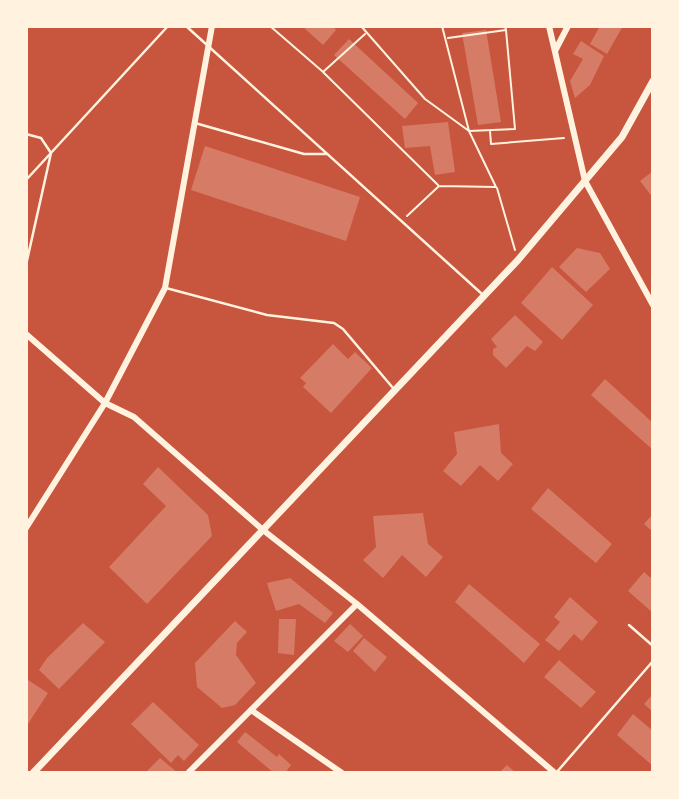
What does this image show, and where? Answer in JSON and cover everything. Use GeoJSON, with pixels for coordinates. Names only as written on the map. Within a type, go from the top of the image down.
{"type":"FeatureCollection","features":[{"type":"Feature","properties":{"kind":"street"},"geometry":{"type":"LineString","coordinates":[[26,528],[105,402],[165,288],[212,26]]}},
{"type":"Feature","properties":{"kind":"street"},"geometry":{"type":"LineString","coordinates":[[550,26],[585,181],[653,305]]}},
{"type":"Feature","properties":{"kind":"street"},"geometry":{"type":"LineString","coordinates":[[555,51],[568,26]]}},
{"type":"Feature","properties":{"kind":"street"},"geometry":{"type":"LineString","coordinates":[[33,773],[518,260],[622,137],[653,82]]}},
{"type":"Feature","properties":{"kind":"street"},"geometry":{"type":"LineString","coordinates":[[26,334],[105,402],[134,417],[263,530],[356,604],[556,773]]}},
{"type":"Feature","properties":{"kind":"street"},"geometry":{"type":"LineString","coordinates":[[188,773],[356,604]]}},
{"type":"Feature","properties":{"kind":"street"},"geometry":{"type":"LineString","coordinates":[[251,710],[342,773]]}},
{"type":"Feature","properties":{"kind":"lane"},"geometry":{"type":"LineString","coordinates":[[26,180],[167,26]]}},
{"type":"Feature","properties":{"kind":"lane"},"geometry":{"type":"LineString","coordinates":[[186,26],[485,296]]}},
{"type":"Feature","properties":{"kind":"lane"},"geometry":{"type":"LineString","coordinates":[[195,123],[304,154],[328,154]]}},
{"type":"Feature","properties":{"kind":"lane"},"geometry":{"type":"LineString","coordinates":[[26,134],[41,138],[51,153],[26,265]]}},
{"type":"Feature","properties":{"kind":"lane"},"geometry":{"type":"LineString","coordinates":[[165,288],[267,315],[334,323],[343,329],[396,390]]}},
{"type":"Feature","properties":{"kind":"lane"},"geometry":{"type":"LineString","coordinates":[[629,625],[653,646]]}},
{"type":"Feature","properties":{"kind":"lane"},"geometry":{"type":"LineString","coordinates":[[556,773],[653,661]]}},
{"type":"Feature","properties":{"kind":"path"},"geometry":{"type":"LineString","coordinates":[[270,26],[323,72],[439,186],[496,187]]}},
{"type":"Feature","properties":{"kind":"path"},"geometry":{"type":"LineString","coordinates":[[361,26],[425,99],[469,131],[515,129],[505,26]]}},
{"type":"Feature","properties":{"kind":"path"},"geometry":{"type":"LineString","coordinates":[[442,26],[469,131],[496,187],[518,260]]}},
{"type":"Feature","properties":{"kind":"path"},"geometry":{"type":"LineString","coordinates":[[447,38],[506,30]]}},
{"type":"Feature","properties":{"kind":"path"},"geometry":{"type":"LineString","coordinates":[[323,72],[367,33]]}},
{"type":"Feature","properties":{"kind":"path"},"geometry":{"type":"LineString","coordinates":[[490,130],[491,144],[573,137]]}},
{"type":"Feature","properties":{"kind":"path"},"geometry":{"type":"LineString","coordinates":[[401,221],[439,186]]}},
{"type":"Feature","properties":{"kind":"building"},"geometry":{"type":"Polygon","coordinates":[[[302,26],[332,26],[336,30],[323,45],[302,26]]]}},
{"type":"Feature","properties":{"kind":"building"},"geometry":{"type":"Polygon","coordinates":[[[600,26],[623,26],[607,54],[590,44],[600,26]]]}},
{"type":"Feature","properties":{"kind":"building"},"geometry":{"type":"Polygon","coordinates":[[[486,30],[501,122],[478,125],[462,33],[486,30]]]}},
{"type":"Feature","properties":{"kind":"building"},"geometry":{"type":"Polygon","coordinates":[[[349,39],[418,103],[405,119],[334,55],[349,39]]]}},
{"type":"Feature","properties":{"kind":"building"},"geometry":{"type":"Polygon","coordinates":[[[581,41],[604,56],[590,85],[575,98],[570,81],[583,59],[573,54],[581,41]]]}},
{"type":"Feature","properties":{"kind":"building"},"geometry":{"type":"Polygon","coordinates":[[[448,122],[455,172],[435,175],[430,146],[405,148],[402,126],[448,122]]]}},
{"type":"Feature","properties":{"kind":"building"},"geometry":{"type":"Polygon","coordinates":[[[205,146],[360,197],[346,241],[191,190],[205,146]]]}},
{"type":"Feature","properties":{"kind":"building"},"geometry":{"type":"Polygon","coordinates":[[[653,171],[653,198],[640,181],[653,171]]]}},
{"type":"Feature","properties":{"kind":"building"},"geometry":{"type":"Polygon","coordinates":[[[577,248],[600,253],[610,269],[586,292],[559,267],[577,248]]]}},
{"type":"Feature","properties":{"kind":"building"},"geometry":{"type":"Polygon","coordinates":[[[552,267],[593,305],[562,340],[521,303],[552,267]]]}},
{"type":"Feature","properties":{"kind":"building"},"geometry":{"type":"Polygon","coordinates":[[[515,315],[543,342],[535,351],[527,346],[506,368],[493,355],[493,349],[497,347],[491,339],[515,315]]]}},
{"type":"Feature","properties":{"kind":"building"},"geometry":{"type":"Polygon","coordinates":[[[333,344],[348,359],[355,352],[372,368],[331,413],[303,387],[306,383],[300,378],[333,344]]]}},
{"type":"Feature","properties":{"kind":"building"},"geometry":{"type":"Polygon","coordinates":[[[605,379],[653,423],[653,450],[591,395],[605,379]]]}},
{"type":"Feature","properties":{"kind":"building"},"geometry":{"type":"Polygon","coordinates":[[[499,424],[501,453],[513,464],[498,481],[480,465],[461,486],[443,471],[457,454],[454,432],[499,424]]]}},
{"type":"Feature","properties":{"kind":"building"},"geometry":{"type":"Polygon","coordinates":[[[158,467],[208,515],[212,536],[147,604],[109,567],[166,506],[143,484],[158,467]]]}},
{"type":"Feature","properties":{"kind":"building"},"geometry":{"type":"Polygon","coordinates":[[[548,488],[612,544],[596,563],[531,509],[548,488]]]}},
{"type":"Feature","properties":{"kind":"building"},"geometry":{"type":"Polygon","coordinates":[[[423,513],[428,544],[443,557],[426,577],[402,555],[383,578],[363,560],[376,547],[373,516],[423,513]]]}},
{"type":"Feature","properties":{"kind":"building"},"geometry":{"type":"Polygon","coordinates":[[[653,514],[653,532],[644,524],[653,514]]]}},
{"type":"Feature","properties":{"kind":"building"},"geometry":{"type":"Polygon","coordinates":[[[644,572],[653,580],[653,613],[628,591],[644,572]]]}},
{"type":"Feature","properties":{"kind":"building"},"geometry":{"type":"Polygon","coordinates":[[[290,578],[333,613],[325,623],[299,604],[276,611],[267,583],[290,578]]]}},
{"type":"Feature","properties":{"kind":"building"},"geometry":{"type":"Polygon","coordinates":[[[469,584],[540,644],[524,663],[455,602],[469,584]]]}},
{"type":"Feature","properties":{"kind":"building"},"geometry":{"type":"Polygon","coordinates":[[[570,597],[598,622],[582,641],[574,634],[559,651],[545,640],[560,622],[554,617],[570,597]]]}},
{"type":"Feature","properties":{"kind":"building"},"geometry":{"type":"Polygon","coordinates":[[[279,619],[296,619],[294,655],[278,653],[279,619]]]}},
{"type":"Feature","properties":{"kind":"building"},"geometry":{"type":"Polygon","coordinates":[[[235,621],[247,632],[237,643],[236,655],[256,683],[235,705],[222,708],[197,687],[195,663],[235,621]]]}},
{"type":"Feature","properties":{"kind":"building"},"geometry":{"type":"Polygon","coordinates":[[[83,623],[105,642],[59,689],[39,670],[47,658],[83,623]]]}},
{"type":"Feature","properties":{"kind":"building"},"geometry":{"type":"Polygon","coordinates":[[[350,624],[363,636],[348,652],[334,641],[350,624]]]}},
{"type":"Feature","properties":{"kind":"building"},"geometry":{"type":"Polygon","coordinates":[[[364,638],[387,657],[375,672],[353,651],[364,638]]]}},
{"type":"Feature","properties":{"kind":"building"},"geometry":{"type":"Polygon","coordinates":[[[559,660],[596,692],[581,708],[544,677],[559,660]]]}},
{"type":"Feature","properties":{"kind":"building"},"geometry":{"type":"Polygon","coordinates":[[[28,680],[48,693],[26,727],[26,683],[28,680]]]}},
{"type":"Feature","properties":{"kind":"building"},"geometry":{"type":"Polygon","coordinates":[[[653,694],[653,712],[644,704],[653,694]]]}},
{"type":"Feature","properties":{"kind":"building"},"geometry":{"type":"Polygon","coordinates":[[[153,702],[199,745],[184,761],[178,755],[171,763],[131,724],[153,702]]]}},
{"type":"Feature","properties":{"kind":"building"},"geometry":{"type":"Polygon","coordinates":[[[633,714],[653,731],[653,766],[617,735],[633,714]]]}},
{"type":"Feature","properties":{"kind":"building"},"geometry":{"type":"Polygon","coordinates":[[[245,732],[291,765],[285,773],[274,773],[237,742],[245,732]]]}},
{"type":"Feature","properties":{"kind":"building"},"geometry":{"type":"Polygon","coordinates":[[[160,758],[178,773],[145,773],[160,758]]]}},
{"type":"Feature","properties":{"kind":"building"},"geometry":{"type":"Polygon","coordinates":[[[507,765],[516,773],[499,773],[507,765]]]}}]}
